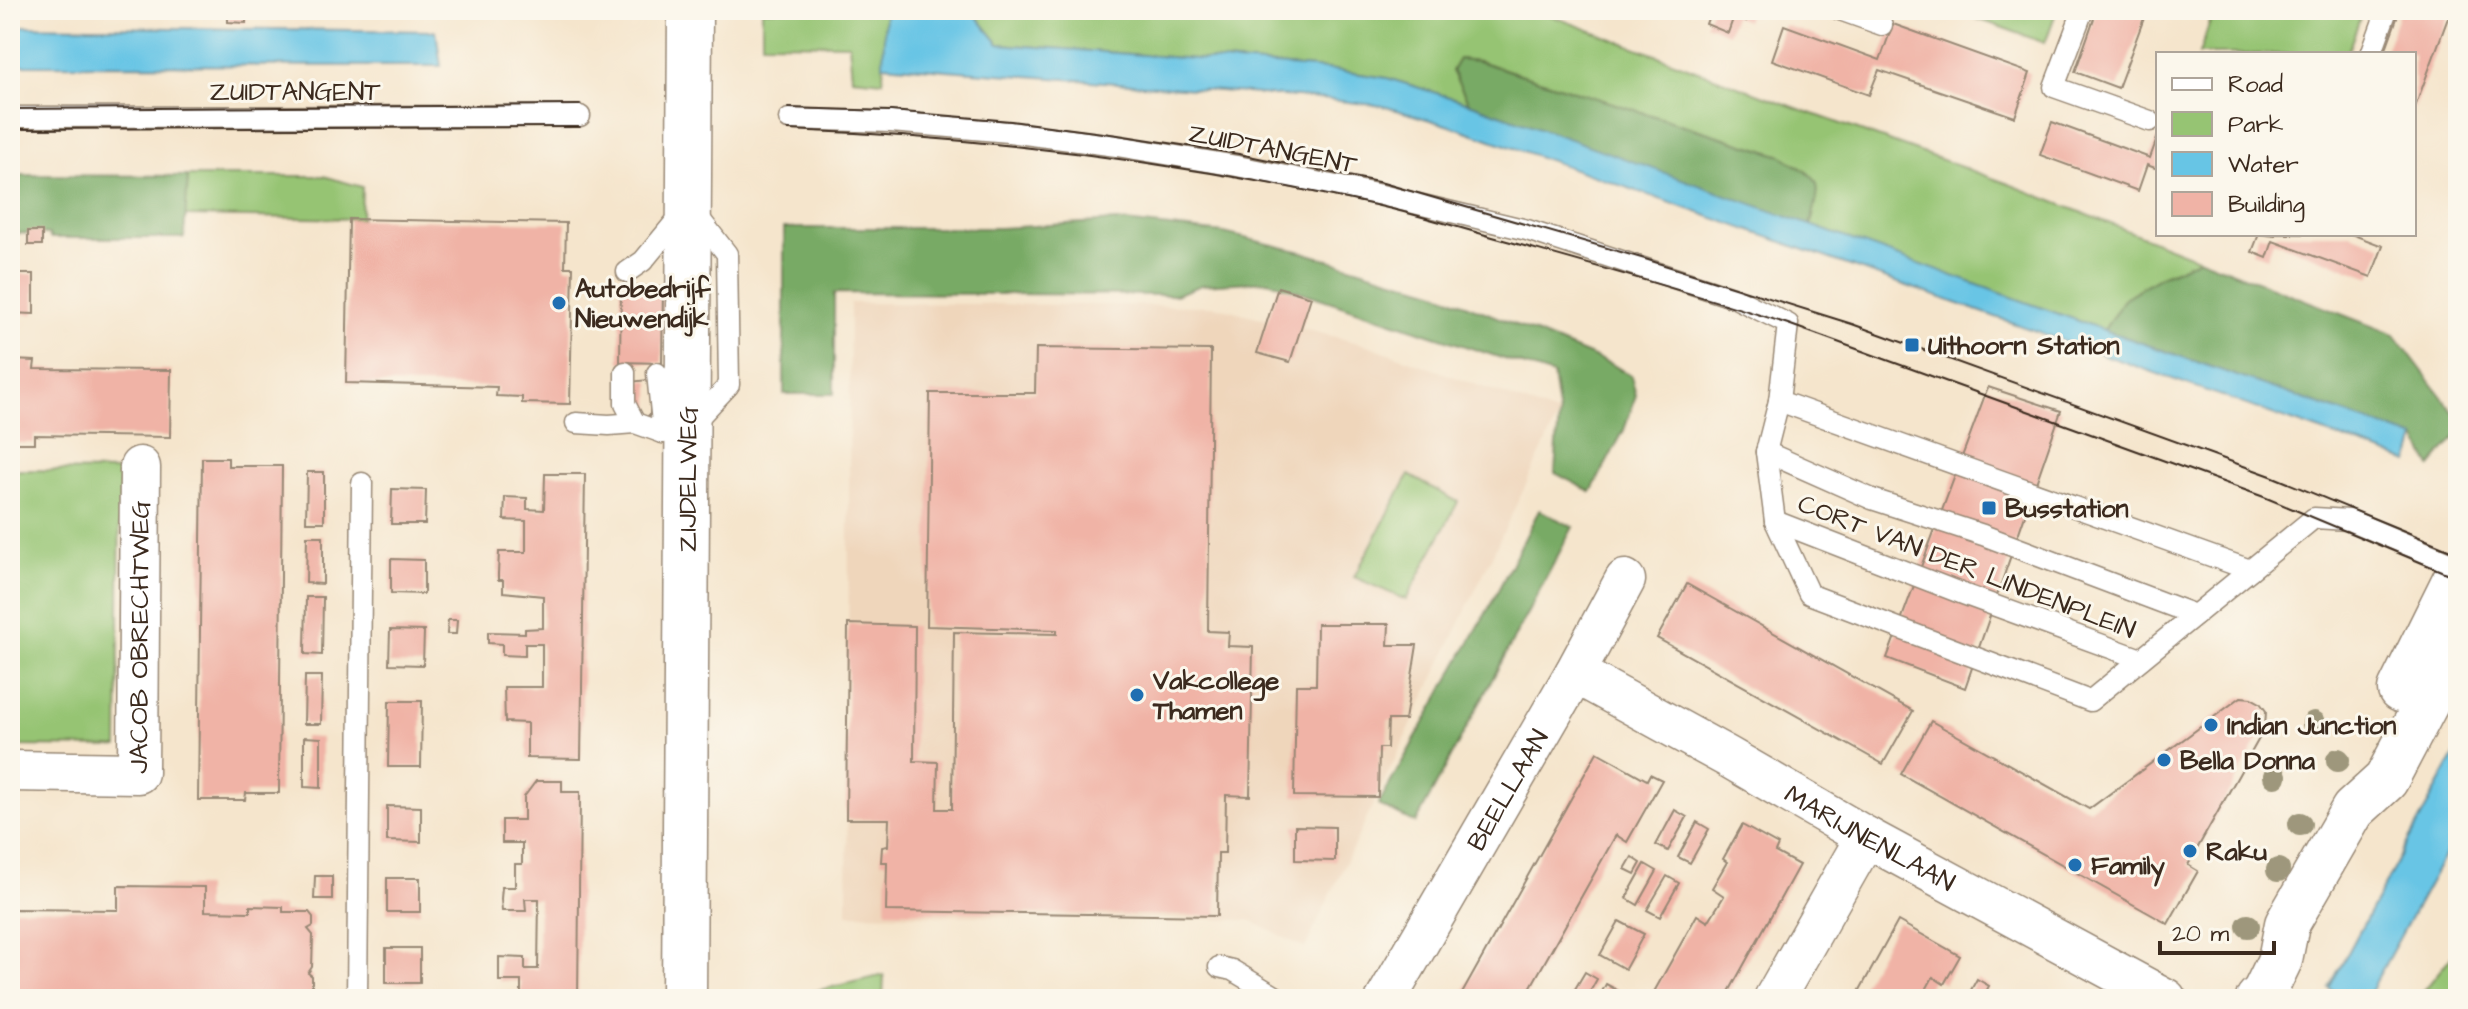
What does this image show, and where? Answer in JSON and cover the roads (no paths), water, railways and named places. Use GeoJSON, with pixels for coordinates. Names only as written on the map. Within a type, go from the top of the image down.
{"type":"FeatureCollection","features":[{"type":"Feature","properties":{"kind":"main road","name":"ZIJDELWEG"},"geometry":{"type":"LineString","coordinates":[[684,999],[676,431],[689,205],[690,10]]}},
{"type":"Feature","properties":{"kind":"main road"},"geometry":{"type":"LineString","coordinates":[[2353,810],[2361,766],[2458,573]]}},
{"type":"Feature","properties":{"kind":"main road"},"geometry":{"type":"LineString","coordinates":[[2258,999],[2280,960],[2287,924],[2353,810],[2386,780],[2458,643]]}},
{"type":"Feature","properties":{"kind":"main road"},"geometry":{"type":"LineString","coordinates":[[2233,999],[2236,985],[2256,950],[2287,924]]}},
{"type":"Feature","properties":{"kind":"main road","name":"ZIJDELWEG"},"geometry":{"type":"LineString","coordinates":[[683,948],[696,999]]}},
{"type":"Feature","properties":{"kind":"street","name":"JACOB OBRECHTWEG"},"geometry":{"type":"LineString","coordinates":[[10,771],[138,773],[140,467]]}},
{"type":"Feature","properties":{"kind":"street","name":"BEELLAAN"},"geometry":{"type":"LineString","coordinates":[[1386,999],[1575,673],[1625,580]]}},
{"type":"Feature","properties":{"kind":"street","name":"MARIJNENLAAN"},"geometry":{"type":"LineString","coordinates":[[1575,673],[1866,837],[2166,999]]}},
{"type":"Feature","properties":{"kind":"street"},"geometry":{"type":"LineString","coordinates":[[1774,999],[1866,837]]}},
{"type":"Feature","properties":{"kind":"lane"},"geometry":{"type":"LineString","coordinates":[[1840,10],[1882,25]]}},
{"type":"Feature","properties":{"kind":"lane"},"geometry":{"type":"LineString","coordinates":[[2083,10],[2054,87],[2150,121]]}},
{"type":"Feature","properties":{"kind":"lane"},"geometry":{"type":"LineString","coordinates":[[2372,52],[2387,10]]}},
{"type":"Feature","properties":{"kind":"lane","name":"ZUIDTANGENT"},"geometry":{"type":"LineString","coordinates":[[10,117],[580,116]]}},
{"type":"Feature","properties":{"kind":"lane","name":"ZUIDTANGENT"},"geometry":{"type":"LineString","coordinates":[[789,119],[891,122],[1009,132],[1237,166],[1381,195],[1527,230],[1735,298]]}},
{"type":"Feature","properties":{"kind":"lane"},"geometry":{"type":"LineString","coordinates":[[642,269],[689,205]]}},
{"type":"Feature","properties":{"kind":"lane","name":"CORT VAN DER LINDENPLEIN"},"geometry":{"type":"LineString","coordinates":[[1735,298],[1788,324],[1779,401],[1766,452],[1775,521],[1809,594],[2037,682],[2090,701],[2314,518],[2349,520],[2458,566]]}},
{"type":"Feature","properties":{"kind":"lane"},"geometry":{"type":"LineString","coordinates":[[625,372],[625,404],[635,423]]}},
{"type":"Feature","properties":{"kind":"lane"},"geometry":{"type":"LineString","coordinates":[[576,423],[635,423],[676,431],[657,373]]}},
{"type":"Feature","properties":{"kind":"lane"},"geometry":{"type":"LineString","coordinates":[[1779,401],[2250,570]]}},
{"type":"Feature","properties":{"kind":"lane","name":"CORT VAN DER LINDENPLEIN"},"geometry":{"type":"LineString","coordinates":[[1766,452],[1872,499],[1983,535],[2195,615]]}},
{"type":"Feature","properties":{"kind":"lane"},"geometry":{"type":"LineString","coordinates":[[357,999],[362,483]]}},
{"type":"Feature","properties":{"kind":"lane","name":"CORT VAN DER LINDENPLEIN"},"geometry":{"type":"LineString","coordinates":[[1775,521],[2141,659]]}},
{"type":"Feature","properties":{"kind":"lane"},"geometry":{"type":"LineString","coordinates":[[1219,967],[1232,970],[1280,999]]}},
{"type":"Feature","properties":{"kind":"water"},"geometry":{"type":"Polygon","coordinates":[[[885,10],[971,10],[999,44],[1327,69],[1387,78],[1469,103],[2416,438],[2409,462],[1457,128],[1383,106],[883,65],[885,10]]]}},
{"type":"Feature","properties":{"kind":"water"},"geometry":{"type":"Polygon","coordinates":[[[10,26],[436,31],[441,66],[10,65],[10,26]]]}},
{"type":"Feature","properties":{"kind":"water"},"geometry":{"type":"Polygon","coordinates":[[[2458,749],[2458,831],[2366,999],[2346,999],[2329,988],[2458,749]]]}},
{"type":"Feature","properties":{"kind":"tram line"},"geometry":{"type":"LineString","coordinates":[[10,109],[580,105]]}},
{"type":"Feature","properties":{"kind":"tram line"},"geometry":{"type":"LineString","coordinates":[[788,108],[891,111],[1011,121],[1239,154],[1383,183],[1645,259],[1852,324],[2271,476],[2458,553]]}},
{"type":"Feature","properties":{"kind":"tram line"},"geometry":{"type":"LineString","coordinates":[[10,129],[580,127]]}},
{"type":"Feature","properties":{"kind":"tram line"},"geometry":{"type":"LineString","coordinates":[[788,130],[1010,145],[1083,154],[1230,176],[1412,214],[1788,324],[2264,497],[2458,578]]}},
{"type":"Feature","properties":{"kind":"place","name":"Autobedrijf Nieuwendijk"},"geometry":{"type":"Point","coordinates":[559,303]}},
{"type":"Feature","properties":{"kind":"place","name":"Uithoorn Station"},"geometry":{"type":"Point","coordinates":[1912,345]}},
{"type":"Feature","properties":{"kind":"place","name":"Busstation"},"geometry":{"type":"Point","coordinates":[1989,508]}},
{"type":"Feature","properties":{"kind":"place","name":"Vakcollege Thamen"},"geometry":{"type":"Point","coordinates":[1137,695]}},
{"type":"Feature","properties":{"kind":"place","name":"Indian Junction"},"geometry":{"type":"Point","coordinates":[2211,725]}},
{"type":"Feature","properties":{"kind":"place","name":"Bella Donna"},"geometry":{"type":"Point","coordinates":[2164,760]}},
{"type":"Feature","properties":{"kind":"place","name":"Raku"},"geometry":{"type":"Point","coordinates":[2190,851]}},
{"type":"Feature","properties":{"kind":"place","name":"Family"},"geometry":{"type":"Point","coordinates":[2075,865]}}]}
